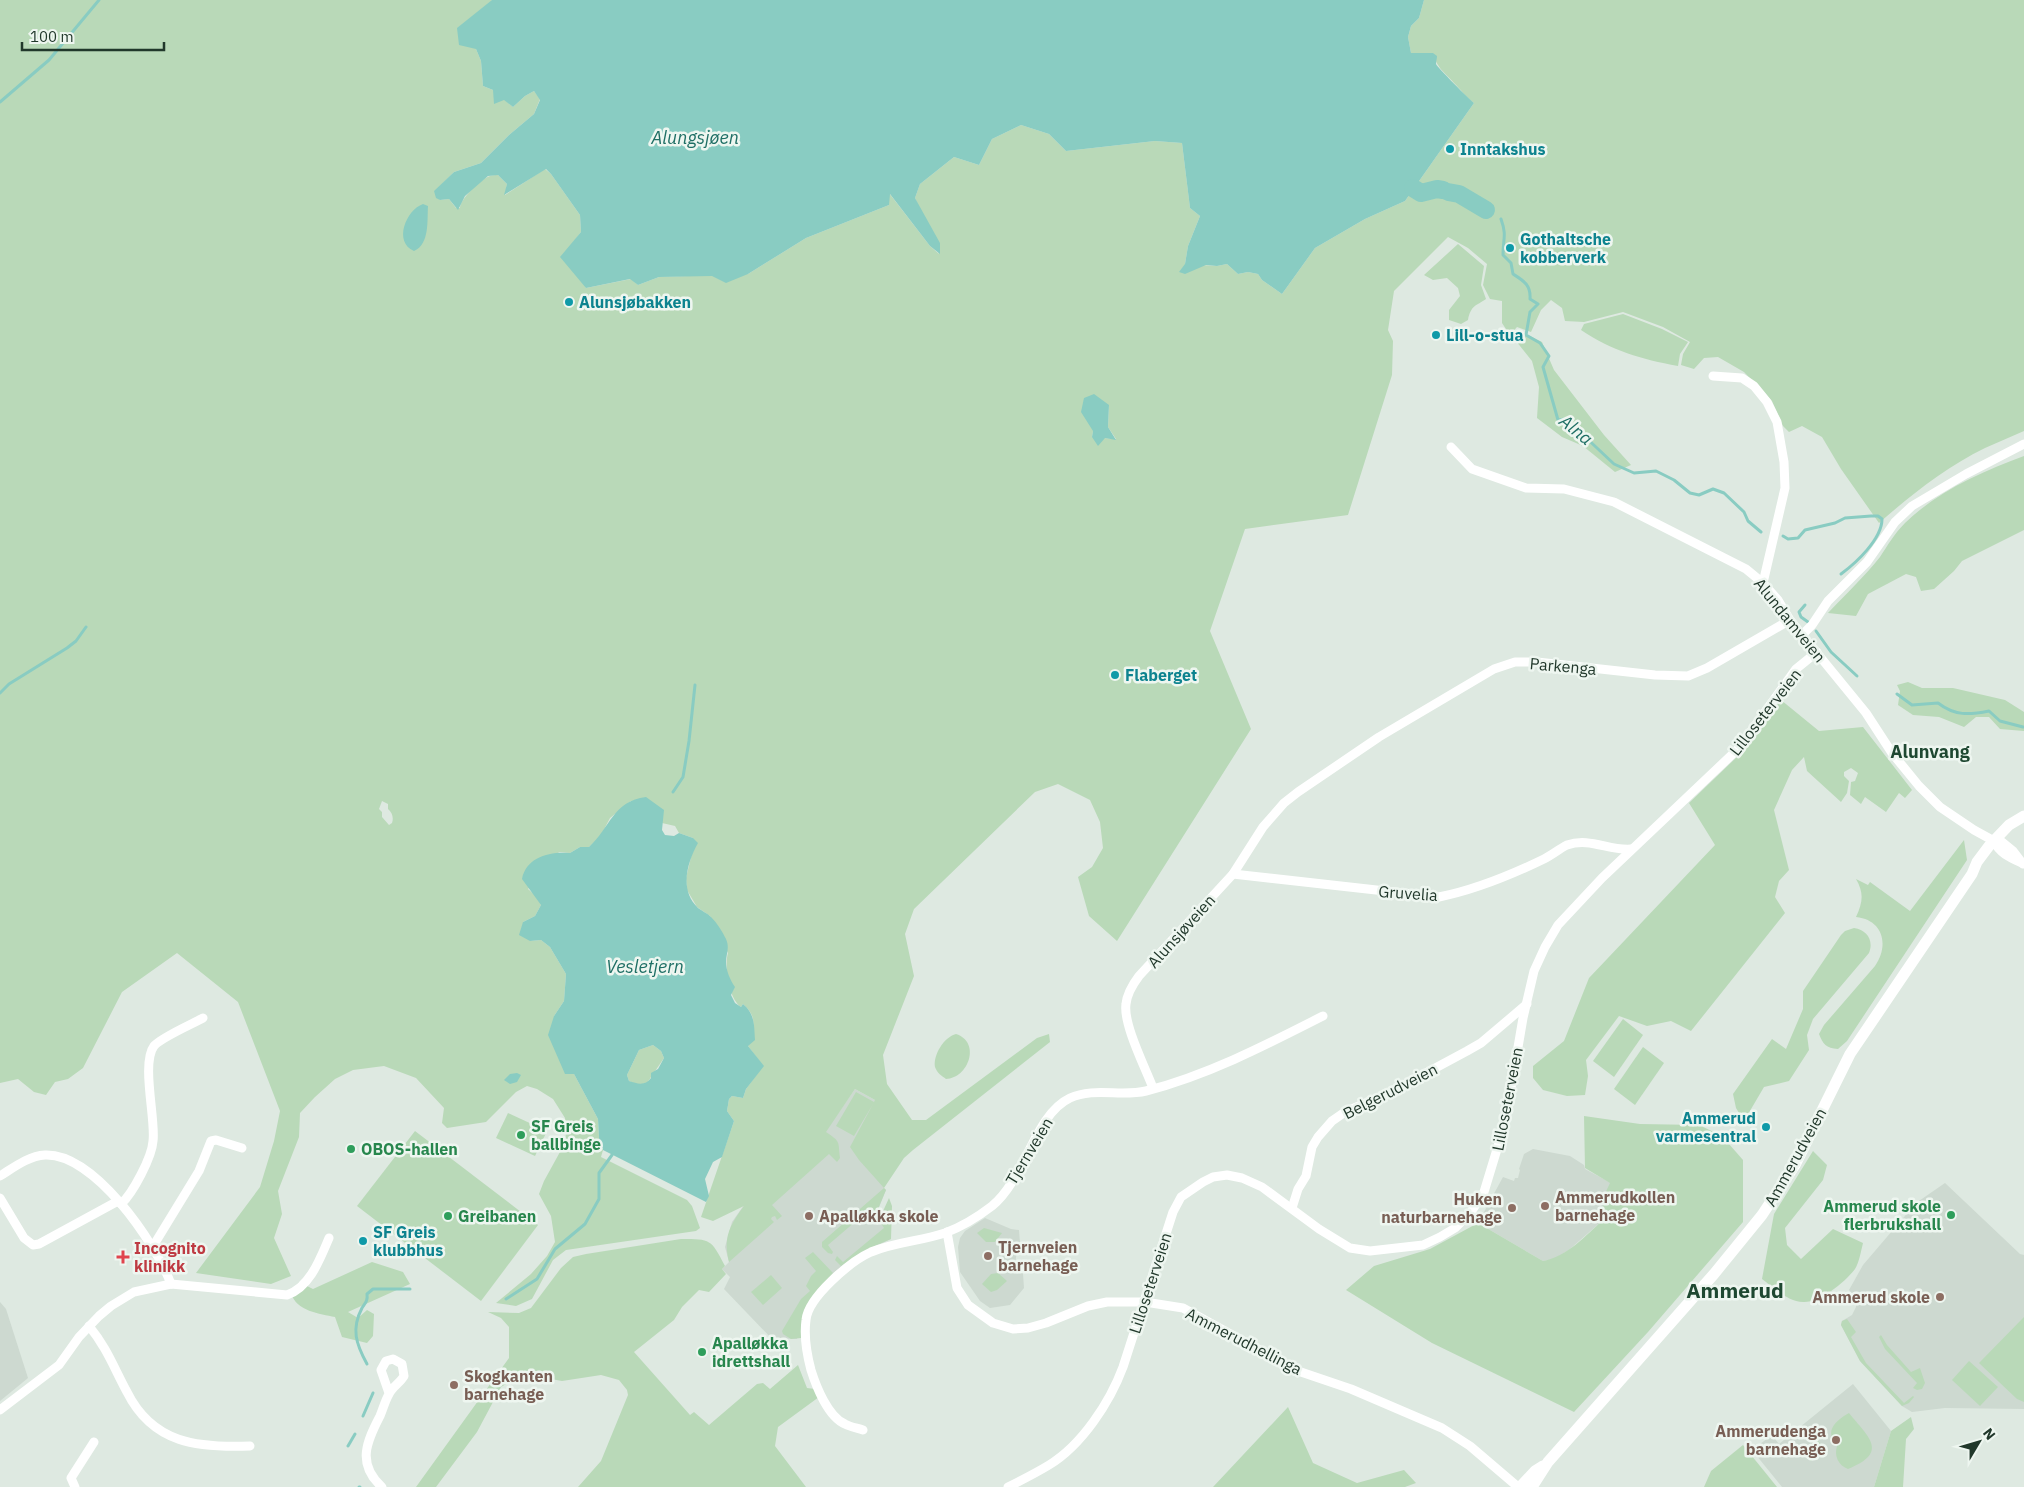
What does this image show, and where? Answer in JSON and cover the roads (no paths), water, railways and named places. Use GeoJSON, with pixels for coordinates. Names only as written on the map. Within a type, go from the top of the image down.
{"type":"FeatureCollection","features":[{"type":"Feature","properties":{"kind":"street"},"geometry":{"type":"LineString","coordinates":[[1713,376],[1742,378],[1754,386],[1777,422],[1784,462],[1785,488],[1763,583]]}},
{"type":"Feature","properties":{"kind":"street"},"geometry":{"type":"LineString","coordinates":[[1803,634],[1812,625],[1828,601],[1867,562],[1895,522],[1912,506],[1966,474],[2024,444]]}},
{"type":"Feature","properties":{"kind":"street","name":"Alundamveien"},"geometry":{"type":"LineString","coordinates":[[1451,447],[1472,469],[1526,488],[1564,489],[1614,502],[1746,569],[1763,583],[1778,600],[1790,620],[1866,713],[1892,753],[1919,786],[1940,807],[1974,830],[1998,843],[2009,857],[2023,864]]}},
{"type":"Feature","properties":{"kind":"street","name":"Parkenga"},"geometry":{"type":"LineString","coordinates":[[1298,792],[1379,737],[1494,669],[1515,662],[1537,662],[1655,675],[1688,676],[1707,668],[1790,620]]}},
{"type":"Feature","properties":{"kind":"street","name":"Lilloseterveien"},"geometry":{"type":"LineString","coordinates":[[1008,1487],[1051,1465],[1083,1434],[1108,1402],[1116,1386],[1145,1302],[1173,1212],[1181,1197],[1203,1182],[1214,1177],[1227,1175],[1242,1178],[1262,1187],[1319,1229],[1350,1248],[1370,1250],[1423,1245],[1440,1238],[1455,1228],[1478,1203],[1484,1192],[1505,1123],[1523,1018],[1534,971],[1545,947],[1558,926],[1631,849],[1739,748],[1796,669],[1816,652]]}},
{"type":"Feature","properties":{"kind":"street","name":"Alunsjøveien"},"geometry":{"type":"LineString","coordinates":[[1153,1088],[1126,1020],[1127,1000],[1132,987],[1139,976],[1233,874],[1263,827],[1275,812],[1298,792]]}},
{"type":"Feature","properties":{"kind":"street","name":"Ammerudveien"},"geometry":{"type":"LineString","coordinates":[[1532,1487],[1548,1462],[1714,1274],[1762,1215],[1795,1164],[1850,1054],[1972,874],[2022,818]]}},
{"type":"Feature","properties":{"kind":"street","name":"Gruvelia"},"geometry":{"type":"LineString","coordinates":[[1233,874],[1439,897],[1451,895],[1512,873],[1545,858],[1567,845],[1592,842],[1631,849]]}},
{"type":"Feature","properties":{"kind":"street","name":"Belgerudveien"},"geometry":{"type":"LineString","coordinates":[[1292,1208],[1298,1189],[1306,1176],[1312,1147],[1332,1121],[1345,1112],[1387,1094],[1481,1043],[1527,1004]]}},
{"type":"Feature","properties":{"kind":"street","name":"Tjernveien"},"geometry":{"type":"LineString","coordinates":[[863,1430],[843,1424],[821,1396],[808,1361],[806,1318],[814,1300],[827,1285],[853,1262],[886,1246],[947,1232],[989,1207],[999,1199],[1019,1172],[1046,1120],[1061,1104],[1090,1092],[1118,1094],[1179,1082],[1265,1046],[1323,1016]]}},
{"type":"Feature","properties":{"kind":"street"},"geometry":{"type":"LineString","coordinates":[[0,1198],[26,1241],[36,1245],[119,1203],[136,1186],[154,1140],[149,1100],[152,1048],[158,1042],[203,1018]]}},
{"type":"Feature","properties":{"kind":"street"},"geometry":{"type":"LineString","coordinates":[[150,1246],[155,1243],[199,1171],[211,1141],[216,1140],[242,1148]]}},
{"type":"Feature","properties":{"kind":"street"},"geometry":{"type":"LineString","coordinates":[[0,1176],[24,1161],[44,1155],[62,1157],[89,1172],[105,1186],[119,1203],[150,1246],[171,1284]]}},
{"type":"Feature","properties":{"kind":"street","name":"Ammerudhellinga"},"geometry":{"type":"LineString","coordinates":[[947,1232],[957,1288],[968,1305],[993,1323],[1013,1329],[1028,1328],[1046,1324],[1088,1306],[1107,1302],[1145,1302],[1183,1308],[1298,1371],[1360,1393],[1442,1428],[1476,1451],[1519,1487]]}},
{"type":"Feature","properties":{"kind":"street"},"geometry":{"type":"LineString","coordinates":[[0,1410],[59,1365],[89,1326],[111,1306],[134,1292],[171,1284],[287,1295],[301,1288],[309,1278],[329,1238]]}},
{"type":"Feature","properties":{"kind":"street"},"geometry":{"type":"LineString","coordinates":[[89,1326],[106,1348],[133,1403],[149,1423],[188,1444],[250,1446]]}},
{"type":"Feature","properties":{"kind":"street"},"geometry":{"type":"LineString","coordinates":[[382,1487],[374,1479],[368,1466],[366,1443],[389,1393]]}},
{"type":"Feature","properties":{"kind":"street"},"geometry":{"type":"LineString","coordinates":[[75,1487],[71,1478],[94,1442]]}},
{"type":"Feature","properties":{"kind":"street","name":"Ammerudveien"},"geometry":{"type":"LineString","coordinates":[[1519,1487],[1535,1471],[1548,1462]]}},
{"type":"Feature","properties":{"kind":"water","name":"Alungsjøen"},"geometry":{"type":"Polygon","coordinates":[[[492,0],[1424,0],[1419,18],[1411,26],[1408,37],[1411,53],[1433,53],[1437,56],[1436,64],[1474,103],[1405,201],[1365,219],[1315,248],[1282,294],[1262,280],[1258,274],[1248,272],[1238,274],[1227,264],[1217,266],[1206,265],[1185,274],[1179,272],[1185,264],[1188,246],[1200,216],[1190,208],[1182,143],[1155,141],[1066,151],[1049,134],[1021,125],[992,139],[979,165],[954,157],[920,184],[915,198],[940,243],[940,254],[930,246],[890,194],[889,205],[806,238],[748,274],[726,283],[712,276],[659,277],[638,285],[630,279],[586,288],[560,257],[581,232],[580,215],[546,169],[504,195],[507,184],[498,175],[488,176],[465,196],[458,210],[449,199],[440,200],[436,198],[434,191],[454,172],[481,163],[509,135],[534,114],[540,100],[534,91],[513,107],[504,100],[494,104],[493,90],[483,86],[481,61],[476,49],[459,45],[457,28],[492,0]]]}},
{"type":"Feature","properties":{"kind":"water"},"geometry":{"type":"Polygon","coordinates":[[[423,204],[428,206],[427,231],[423,243],[414,251],[404,241],[404,226],[411,213],[423,204]]]}},
{"type":"Feature","properties":{"kind":"water"},"geometry":{"type":"Polygon","coordinates":[[[1094,394],[1109,405],[1108,427],[1116,440],[1105,438],[1098,446],[1092,437],[1093,431],[1081,412],[1084,398],[1094,394]]]}},
{"type":"Feature","properties":{"kind":"water","name":"Vesletjern"},"geometry":{"type":"Polygon","coordinates":[[[646,797],[664,810],[662,830],[665,835],[674,836],[679,833],[693,838],[698,843],[688,868],[688,893],[698,908],[715,922],[726,939],[728,948],[727,968],[735,987],[731,995],[735,1003],[741,1007],[743,1004],[752,1016],[755,1040],[748,1046],[764,1066],[746,1089],[743,1098],[732,1096],[729,1099],[727,1111],[734,1121],[722,1157],[713,1162],[705,1179],[709,1196],[706,1202],[603,1150],[599,1138],[598,1119],[574,1074],[565,1074],[548,1035],[554,1016],[564,1001],[566,974],[550,947],[541,940],[530,941],[519,935],[523,922],[535,916],[541,905],[522,879],[528,865],[540,857],[555,853],[570,853],[580,847],[589,847],[613,816],[626,804],[646,797]],[[653,1045],[639,1050],[627,1075],[629,1081],[641,1084],[649,1081],[651,1073],[658,1069],[664,1058],[661,1051],[653,1045]]]}},
{"type":"Feature","properties":{"kind":"water"},"geometry":{"type":"Polygon","coordinates":[[[517,1073],[521,1075],[517,1082],[510,1084],[504,1080],[510,1074],[517,1073]]]}},
{"type":"Feature","properties":{"kind":"waterway"},"geometry":{"type":"LineString","coordinates":[[0,102],[49,60],[99,0]]}},
{"type":"Feature","properties":{"kind":"waterway","name":"Alna"},"geometry":{"type":"LineString","coordinates":[[1413,188],[1421,193],[1437,189],[1443,190]]}},
{"type":"Feature","properties":{"kind":"waterway","name":"Alna"},"geometry":{"type":"LineString","coordinates":[[1448,192],[1459,194],[1486,210]]}},
{"type":"Feature","properties":{"kind":"waterway","name":"Alna"},"geometry":{"type":"LineString","coordinates":[[1501,219],[1504,233],[1503,255],[1511,263],[1513,274],[1528,287],[1530,299],[1538,304],[1530,312],[1526,335],[1540,343],[1549,356],[1543,367],[1558,420],[1565,419],[1571,430],[1580,432],[1614,464],[1634,473],[1656,471],[1674,480],[1690,493],[1699,495],[1713,489],[1724,493],[1744,512],[1748,521],[1761,532]]}},
{"type":"Feature","properties":{"kind":"waterway","name":"Alna"},"geometry":{"type":"LineString","coordinates":[[1783,536],[1788,539],[1798,538],[1805,530],[1835,523],[1845,518],[1878,516],[1882,519],[1881,527],[1873,542],[1861,557],[1841,574]]}},
{"type":"Feature","properties":{"kind":"waterway","name":"Alna"},"geometry":{"type":"LineString","coordinates":[[1805,605],[1799,612],[1801,617],[1808,622]]}},
{"type":"Feature","properties":{"kind":"waterway"},"geometry":{"type":"LineString","coordinates":[[0,693],[9,684],[67,648],[76,641],[86,627]]}},
{"type":"Feature","properties":{"kind":"waterway","name":"Alna"},"geometry":{"type":"LineString","coordinates":[[1816,631],[1831,652],[1857,676]]}},
{"type":"Feature","properties":{"kind":"waterway"},"geometry":{"type":"LineString","coordinates":[[673,792],[683,777],[695,685]]}},
{"type":"Feature","properties":{"kind":"waterway","name":"Alna"},"geometry":{"type":"LineString","coordinates":[[1897,694],[1912,705],[1938,703],[1950,710],[1962,713],[1989,711],[2000,721],[2023,727]]}},
{"type":"Feature","properties":{"kind":"waterway"},"geometry":{"type":"LineString","coordinates":[[506,1299],[537,1279],[555,1249],[585,1224],[599,1199],[599,1173],[612,1155]]}},
{"type":"Feature","properties":{"kind":"waterway"},"geometry":{"type":"LineString","coordinates":[[367,1364],[356,1336],[357,1323],[367,1300],[367,1294],[373,1289],[410,1289]]}},
{"type":"Feature","properties":{"kind":"waterway"},"geometry":{"type":"LineString","coordinates":[[363,1416],[373,1393]]}},
{"type":"Feature","properties":{"kind":"waterway"},"geometry":{"type":"LineString","coordinates":[[348,1446],[355,1434]]}},
{"type":"Feature","properties":{"kind":"place","name":"Inntakshus"},"geometry":{"type":"Point","coordinates":[1450,149]}},
{"type":"Feature","properties":{"kind":"place","name":"Gothaltsche kobberverk"},"geometry":{"type":"Point","coordinates":[1510,248]}},
{"type":"Feature","properties":{"kind":"place","name":"Alunsjøbakken"},"geometry":{"type":"Point","coordinates":[569,302]}},
{"type":"Feature","properties":{"kind":"place","name":"Lill-o-stua"},"geometry":{"type":"Point","coordinates":[1436,335]}},
{"type":"Feature","properties":{"kind":"place","name":"Flaberget"},"geometry":{"type":"Point","coordinates":[1115,675]}},
{"type":"Feature","properties":{"kind":"place","name":"Ammerud varmesentral"},"geometry":{"type":"Point","coordinates":[1766,1127]}},
{"type":"Feature","properties":{"kind":"place","name":"SF Greis ballbinge"},"geometry":{"type":"Point","coordinates":[521,1135]}},
{"type":"Feature","properties":{"kind":"place","name":"OBOS-hallen"},"geometry":{"type":"Point","coordinates":[351,1149]}},
{"type":"Feature","properties":{"kind":"place","name":"Ammerudkollen barnehage"},"geometry":{"type":"Point","coordinates":[1545,1206]}},
{"type":"Feature","properties":{"kind":"place","name":"Huken naturbarnehage"},"geometry":{"type":"Point","coordinates":[1512,1208]}},
{"type":"Feature","properties":{"kind":"place","name":"Ammerud skole flerbrukshall"},"geometry":{"type":"Point","coordinates":[1951,1215]}},
{"type":"Feature","properties":{"kind":"place","name":"Greibanen"},"geometry":{"type":"Point","coordinates":[448,1216]}},
{"type":"Feature","properties":{"kind":"place","name":"Apalløkka skole"},"geometry":{"type":"Point","coordinates":[809,1216]}},
{"type":"Feature","properties":{"kind":"place","name":"SF Greis klubbhus"},"geometry":{"type":"Point","coordinates":[363,1241]}},
{"type":"Feature","properties":{"kind":"place","name":"Tjernveien barnehage"},"geometry":{"type":"Point","coordinates":[988,1256]}},
{"type":"Feature","properties":{"kind":"place","name":"Incognito klinikk"},"geometry":{"type":"Point","coordinates":[123,1257]}},
{"type":"Feature","properties":{"kind":"place","name":"Ammerud skole"},"geometry":{"type":"Point","coordinates":[1940,1297]}},
{"type":"Feature","properties":{"kind":"place","name":"Apalløkka idrettshall"},"geometry":{"type":"Point","coordinates":[702,1352]}},
{"type":"Feature","properties":{"kind":"place","name":"Skogkanten barnehage"},"geometry":{"type":"Point","coordinates":[454,1385]}},
{"type":"Feature","properties":{"kind":"place","name":"Ammerudenga barnehage"},"geometry":{"type":"Point","coordinates":[1836,1440]}},
{"type":"Feature","properties":{"kind":"district","name":"Alunvang"},"geometry":{"type":"Point","coordinates":[1930,752]}},
{"type":"Feature","properties":{"kind":"district","name":"Ammerud"},"geometry":{"type":"Point","coordinates":[1735,1291]}}]}
